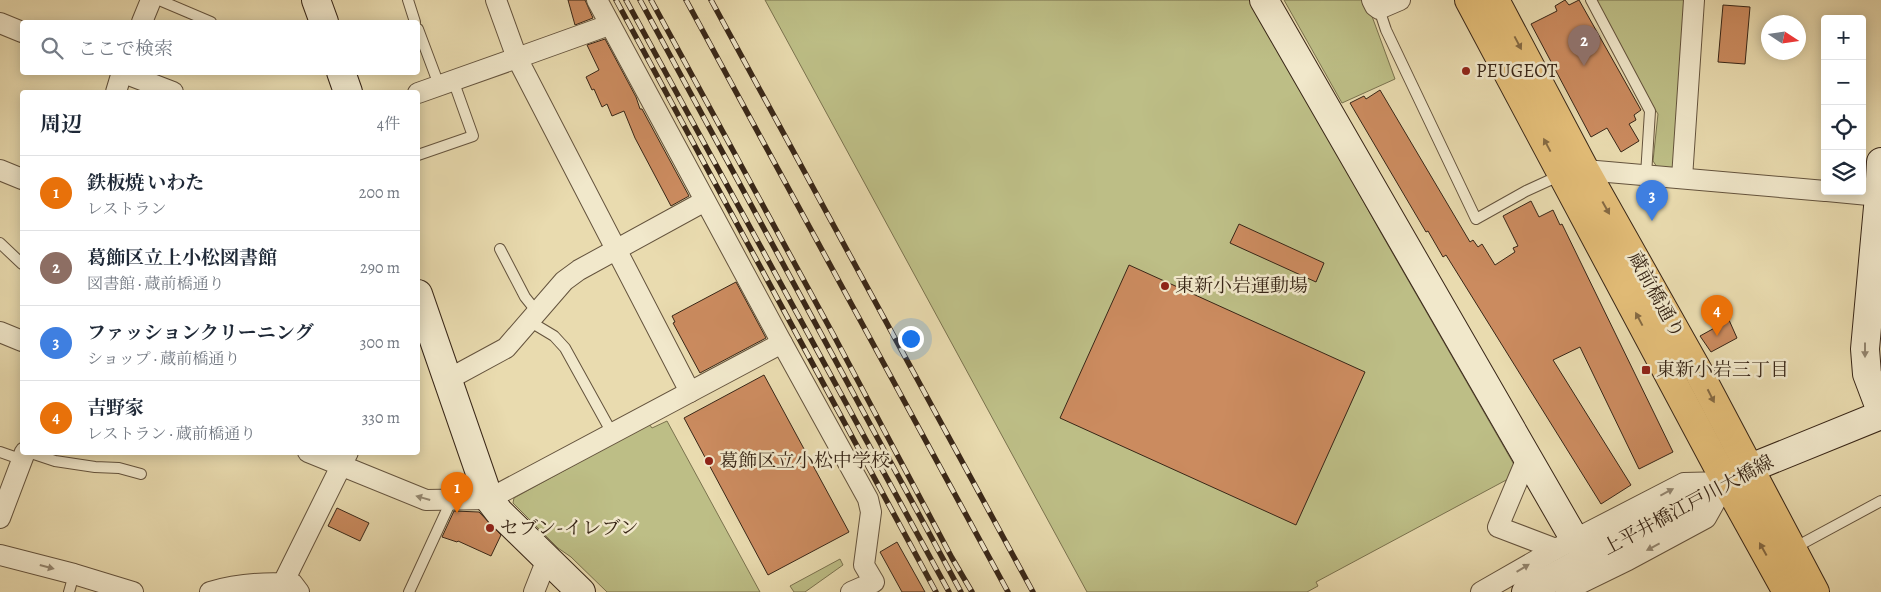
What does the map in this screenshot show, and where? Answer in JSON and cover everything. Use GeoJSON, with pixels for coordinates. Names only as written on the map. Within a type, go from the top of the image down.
{"type":"FeatureCollection","features":[{"type":"Feature","properties":{"kind":"main road","name":"蔵前橋通り"},"geometry":{"type":"LineString","coordinates":[[1470,0],[1574,172],[1737,476],[1787,592]]}},
{"type":"Feature","properties":{"kind":"main road","name":"蔵前橋通り"},"geometry":{"type":"LineString","coordinates":[[1495,0],[1574,172]]}},
{"type":"Feature","properties":{"kind":"main road","name":"蔵前橋通り"},"geometry":{"type":"LineString","coordinates":[[1737,476],[1791,549],[1814,592]]}},
{"type":"Feature","properties":{"kind":"street"},"geometry":{"type":"LineString","coordinates":[[143,20],[151,0]]}},
{"type":"Feature","properties":{"kind":"street"},"geometry":{"type":"LineString","coordinates":[[316,0],[323,20]]}},
{"type":"Feature","properties":{"kind":"street"},"geometry":{"type":"LineString","coordinates":[[597,0],[871,507],[864,565],[878,587],[851,592]]}},
{"type":"Feature","properties":{"kind":"street"},"geometry":{"type":"LineString","coordinates":[[1264,0],[1527,458],[1565,545]]}},
{"type":"Feature","properties":{"kind":"street"},"geometry":{"type":"LineString","coordinates":[[1376,5],[1400,0]]}},
{"type":"Feature","properties":{"kind":"street"},"geometry":{"type":"LineString","coordinates":[[1682,178],[1694,0]]}},
{"type":"Feature","properties":{"kind":"street"},"geometry":{"type":"LineString","coordinates":[[501,1],[517,58],[690,392]]}},
{"type":"Feature","properties":{"kind":"street"},"geometry":{"type":"LineString","coordinates":[[0,22],[20,31]]}},
{"type":"Feature","properties":{"kind":"street"},"geometry":{"type":"LineString","coordinates":[[420,92],[609,25]]}},
{"type":"Feature","properties":{"kind":"street"},"geometry":{"type":"LineString","coordinates":[[117,90],[121,75]]}},
{"type":"Feature","properties":{"kind":"street"},"geometry":{"type":"LineString","coordinates":[[127,75],[168,90]]}},
{"type":"Feature","properties":{"kind":"street"},"geometry":{"type":"LineString","coordinates":[[342,75],[347,90]]}},
{"type":"Feature","properties":{"kind":"street"},"geometry":{"type":"LineString","coordinates":[[1881,162],[1865,349],[1867,374],[1881,411]]}},
{"type":"Feature","properties":{"kind":"street"},"geometry":{"type":"LineString","coordinates":[[0,170],[20,178]]}},
{"type":"Feature","properties":{"kind":"street"},"geometry":{"type":"LineString","coordinates":[[1574,172],[1646,175],[1821,191]]}},
{"type":"Feature","properties":{"kind":"street"},"geometry":{"type":"LineString","coordinates":[[1866,195],[1879,196]]}},
{"type":"Feature","properties":{"kind":"street"},"geometry":{"type":"LineString","coordinates":[[447,380],[506,348],[564,281],[579,270],[705,201]]}},
{"type":"Feature","properties":{"kind":"street"},"geometry":{"type":"LineString","coordinates":[[420,309],[489,499],[499,512],[581,592]]}},
{"type":"Feature","properties":{"kind":"street"},"geometry":{"type":"LineString","coordinates":[[0,332],[20,340]]}},
{"type":"Feature","properties":{"kind":"street"},"geometry":{"type":"LineString","coordinates":[[323,455],[344,459],[426,500],[489,499],[782,343]]}},
{"type":"Feature","properties":{"kind":"street","name":"上平井橋江戸川大橋線"},"geometry":{"type":"LineString","coordinates":[[1526,592],[1737,476],[1881,415]]}},
{"type":"Feature","properties":{"kind":"street"},"geometry":{"type":"LineString","coordinates":[[0,518],[25,455]]}},
{"type":"Feature","properties":{"kind":"street"},"geometry":{"type":"LineString","coordinates":[[1527,458],[1498,527],[1565,545]]}},
{"type":"Feature","properties":{"kind":"street"},"geometry":{"type":"LineString","coordinates":[[210,592],[246,584],[291,588],[344,459]]}},
{"type":"Feature","properties":{"kind":"street"},"geometry":{"type":"LineString","coordinates":[[1481,592],[1565,545],[1684,483],[1737,476]]}},
{"type":"Feature","properties":{"kind":"street"},"geometry":{"type":"LineString","coordinates":[[1566,592],[1706,518],[1737,476]]}},
{"type":"Feature","properties":{"kind":"street"},"geometry":{"type":"LineString","coordinates":[[0,555],[72,583],[132,592]]}},
{"type":"Feature","properties":{"kind":"street"},"geometry":{"type":"LineString","coordinates":[[534,592],[547,559]]}},
{"type":"Feature","properties":{"kind":"lane"},"geometry":{"type":"LineString","coordinates":[[158,0],[206,20]]}},
{"type":"Feature","properties":{"kind":"lane"},"geometry":{"type":"LineString","coordinates":[[408,0],[413,20]]}},
{"type":"Feature","properties":{"kind":"lane"},"geometry":{"type":"LineString","coordinates":[[1592,0],[1650,111],[1646,175]]}},
{"type":"Feature","properties":{"kind":"lane"},"geometry":{"type":"LineString","coordinates":[[1376,5],[1390,39],[1476,219],[1526,191],[1574,172]]}},
{"type":"Feature","properties":{"kind":"lane"},"geometry":{"type":"LineString","coordinates":[[420,33],[473,136],[420,154]]}},
{"type":"Feature","properties":{"kind":"lane"},"geometry":{"type":"LineString","coordinates":[[0,243],[20,262]]}},
{"type":"Feature","properties":{"kind":"lane"},"geometry":{"type":"LineString","coordinates":[[500,248],[533,317],[565,348],[612,433]]}},
{"type":"Feature","properties":{"kind":"lane"},"geometry":{"type":"LineString","coordinates":[[0,452],[20,454]]}},
{"type":"Feature","properties":{"kind":"lane"},"geometry":{"type":"LineString","coordinates":[[25,455],[95,467],[119,468],[141,474]]}},
{"type":"Feature","properties":{"kind":"lane"},"geometry":{"type":"LineString","coordinates":[[409,592],[451,501]]}},
{"type":"Feature","properties":{"kind":"lane"},"geometry":{"type":"LineString","coordinates":[[1791,549],[1881,501]]}},
{"type":"Feature","properties":{"kind":"green space","name":"東新小岩運動場"},"geometry":{"type":"Polygon","coordinates":[[[765,0],[1252,0],[1381,233],[1516,468],[1510,478],[1316,582],[1318,586],[1307,592],[1087,592],[765,0]]]}},
{"type":"Feature","properties":{"kind":"green space"},"geometry":{"type":"Polygon","coordinates":[[[1284,0],[1366,0],[1395,79],[1342,103],[1284,0]]]}},
{"type":"Feature","properties":{"kind":"green space"},"geometry":{"type":"Polygon","coordinates":[[[1587,0],[1692,0],[1677,164],[1669,171],[1659,170],[1653,161],[1658,114],[1587,0]]]}},
{"type":"Feature","properties":{"kind":"green space"},"geometry":{"type":"Polygon","coordinates":[[[667,421],[760,592],[607,592],[571,557],[558,548],[513,503],[514,498],[649,424],[652,428],[667,421]]]}},
{"type":"Feature","properties":{"kind":"green space"},"geometry":{"type":"Polygon","coordinates":[[[840,559],[843,565],[805,592],[794,592],[790,586],[840,559]]]}},
{"type":"Feature","properties":{"kind":"building"},"geometry":{"type":"Polygon","coordinates":[[[568,0],[585,0],[593,18],[575,25],[568,0]]]}},
{"type":"Feature","properties":{"kind":"building"},"geometry":{"type":"Polygon","coordinates":[[[1565,0],[1569,5],[1579,0],[1641,110],[1634,115],[1636,120],[1629,124],[1639,141],[1621,152],[1607,128],[1591,137],[1531,24],[1557,11],[1555,6],[1565,0]]]}},
{"type":"Feature","properties":{"kind":"building"},"geometry":{"type":"Polygon","coordinates":[[[1723,5],[1750,7],[1745,64],[1718,62],[1723,5]]]}},
{"type":"Feature","properties":{"kind":"building"},"geometry":{"type":"Polygon","coordinates":[[[605,39],[636,97],[640,109],[642,109],[689,196],[671,206],[635,138],[624,111],[612,116],[607,104],[602,107],[586,77],[599,70],[587,45],[605,39]]]}},
{"type":"Feature","properties":{"kind":"building"},"geometry":{"type":"Polygon","coordinates":[[[1380,90],[1470,242],[1473,240],[1478,247],[1482,244],[1495,265],[1515,252],[1513,248],[1518,246],[1503,216],[1531,201],[1539,217],[1553,210],[1560,225],[1562,224],[1673,452],[1639,469],[1580,347],[1553,360],[1631,485],[1601,504],[1446,255],[1443,257],[1428,231],[1426,232],[1350,103],[1364,96],[1366,99],[1380,90]]]}},
{"type":"Feature","properties":{"kind":"building"},"geometry":{"type":"Polygon","coordinates":[[[1239,224],[1324,263],[1316,282],[1230,243],[1239,224]]]}},
{"type":"Feature","properties":{"kind":"building"},"geometry":{"type":"Polygon","coordinates":[[[1129,265],[1365,372],[1296,525],[1060,418],[1129,265]]]}},
{"type":"Feature","properties":{"kind":"building"},"geometry":{"type":"Polygon","coordinates":[[[736,282],[766,338],[700,373],[673,323],[675,322],[672,316],[736,282]]]}},
{"type":"Feature","properties":{"kind":"building"},"geometry":{"type":"Polygon","coordinates":[[[1729,320],[1737,338],[1711,352],[1700,336],[1729,320]]]}},
{"type":"Feature","properties":{"kind":"building"},"geometry":{"type":"Polygon","coordinates":[[[764,375],[849,532],[768,575],[684,418],[764,375]]]}},
{"type":"Feature","properties":{"kind":"building"},"geometry":{"type":"Polygon","coordinates":[[[337,508],[369,523],[360,541],[328,526],[337,508]]]}},
{"type":"Feature","properties":{"kind":"building"},"geometry":{"type":"Polygon","coordinates":[[[454,511],[479,512],[501,535],[491,556],[458,541],[442,537],[454,511]]]}},
{"type":"Feature","properties":{"kind":"building"},"geometry":{"type":"Polygon","coordinates":[[[897,542],[925,592],[902,592],[880,552],[897,542]]]}},
{"type":"Feature","properties":{"kind":"railway"},"geometry":{"type":"LineString","coordinates":[[616,0],[936,592]]}},
{"type":"Feature","properties":{"kind":"railway"},"geometry":{"type":"LineString","coordinates":[[626,0],[949,592]]}},
{"type":"Feature","properties":{"kind":"railway"},"geometry":{"type":"LineString","coordinates":[[640,0],[961,592]]}},
{"type":"Feature","properties":{"kind":"railway"},"geometry":{"type":"LineString","coordinates":[[651,0],[972,592]]}},
{"type":"Feature","properties":{"kind":"railway"},"geometry":{"type":"LineString","coordinates":[[686,0],[1008,592]]}},
{"type":"Feature","properties":{"kind":"railway"},"geometry":{"type":"LineString","coordinates":[[711,0],[1033,592]]}},
{"type":"Feature","properties":{"kind":"place","name":"葛飾区立上小松図書館"},"geometry":{"type":"Point","coordinates":[1584,66]}},
{"type":"Feature","properties":{"kind":"place","name":"PEUGEOT"},"geometry":{"type":"Point","coordinates":[1466,71]}},
{"type":"Feature","properties":{"kind":"place","name":"ファッションクリーニング"},"geometry":{"type":"Point","coordinates":[1652,221]}},
{"type":"Feature","properties":{"kind":"place","name":"東新小岩運動場"},"geometry":{"type":"Point","coordinates":[1165,286]}},
{"type":"Feature","properties":{"kind":"place","name":"吉野家"},"geometry":{"type":"Point","coordinates":[1717,336]}},
{"type":"Feature","properties":{"kind":"place","name":"東新小岩三丁目"},"geometry":{"type":"Point","coordinates":[1646,370]}},
{"type":"Feature","properties":{"kind":"place","name":"葛飾区立小松中学校"},"geometry":{"type":"Point","coordinates":[709,461]}},
{"type":"Feature","properties":{"kind":"place","name":"鉄板焼 いわた"},"geometry":{"type":"Point","coordinates":[457,513]}},
{"type":"Feature","properties":{"kind":"place","name":"セブン-イレブン"},"geometry":{"type":"Point","coordinates":[490,528]}}]}
